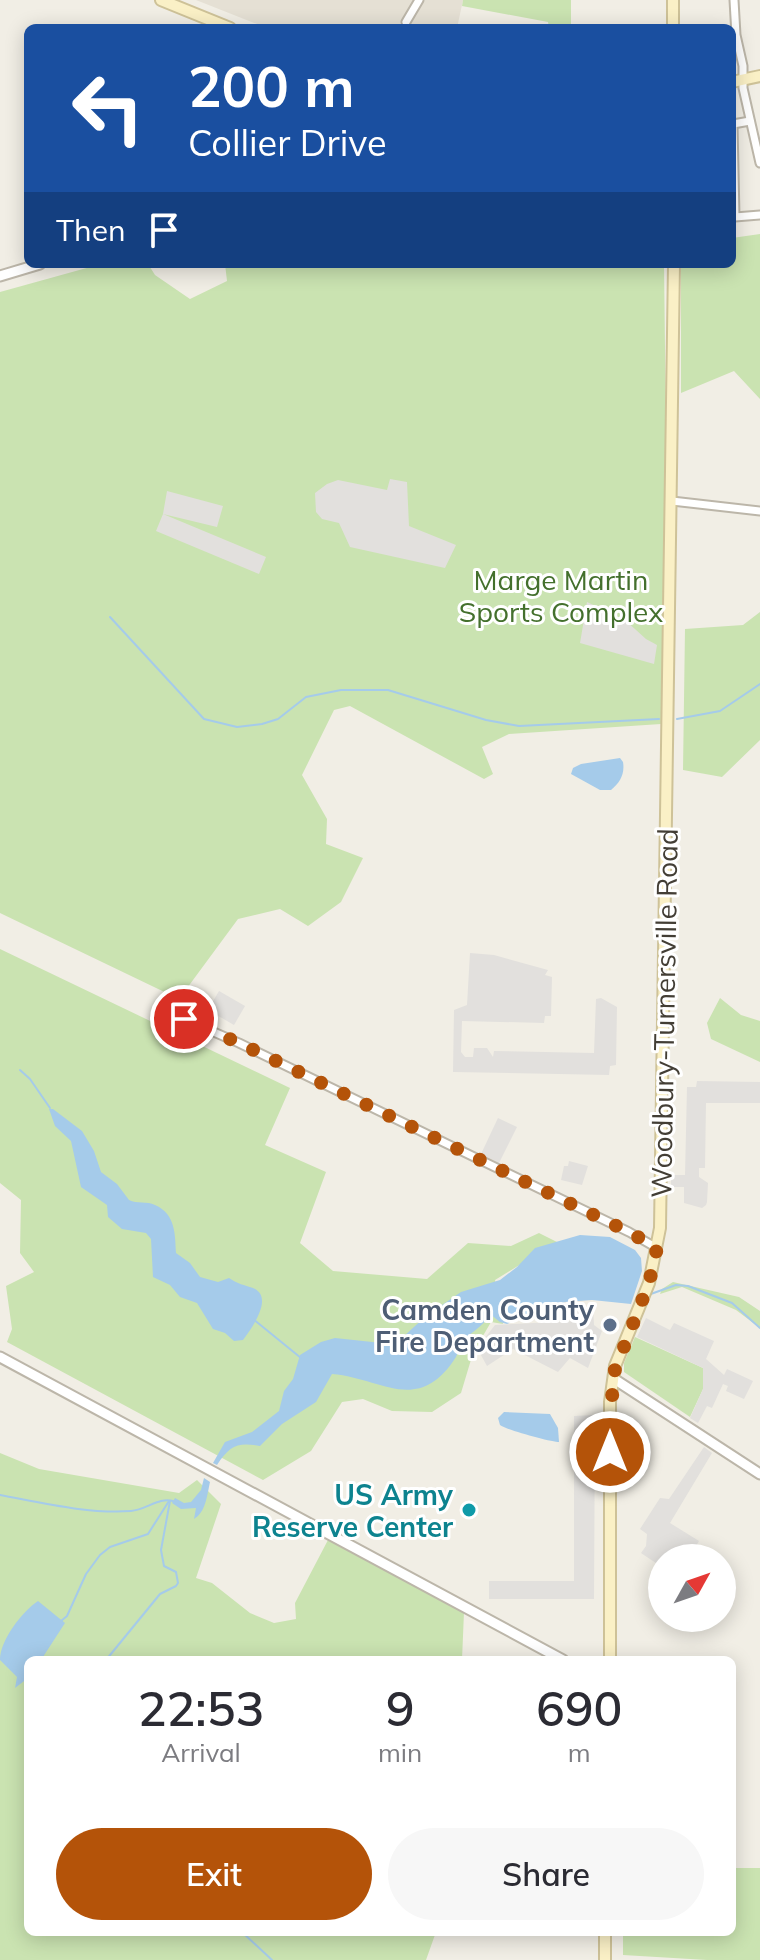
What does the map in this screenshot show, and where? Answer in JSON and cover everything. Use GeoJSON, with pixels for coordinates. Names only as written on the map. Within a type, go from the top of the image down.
{"type":"FeatureCollection","features":[{"type":"Feature","properties":{"kind":"main road"},"geometry":{"type":"LineString","coordinates":[[161,0],[220,24]]}},
{"type":"Feature","properties":{"kind":"main road"},"geometry":{"type":"LineString","coordinates":[[673,0],[673,24]]}},
{"type":"Feature","properties":{"kind":"main road"},"geometry":{"type":"LineString","coordinates":[[738,81],[760,76]]}},
{"type":"Feature","properties":{"kind":"main road","name":"Woodbury-Turnersville Road"},"geometry":{"type":"LineString","coordinates":[[610,1656],[610,1402],[616,1364],[655,1263],[661,1204],[674,268]]}},
{"type":"Feature","properties":{"kind":"main road"},"geometry":{"type":"LineString","coordinates":[[605,1936],[605,1960]]}},
{"type":"Feature","properties":{"kind":"street"},"geometry":{"type":"LineString","coordinates":[[406,22],[419,0]]}},
{"type":"Feature","properties":{"kind":"street"},"geometry":{"type":"LineString","coordinates":[[734,0],[735,24]]}},
{"type":"Feature","properties":{"kind":"street"},"geometry":{"type":"LineString","coordinates":[[736,35],[743,66],[738,81],[760,163]]}},
{"type":"Feature","properties":{"kind":"street"},"geometry":{"type":"LineString","coordinates":[[736,123],[750,121]]}},
{"type":"Feature","properties":{"kind":"street"},"geometry":{"type":"LineString","coordinates":[[736,217],[760,215]]}},
{"type":"Feature","properties":{"kind":"street"},"geometry":{"type":"LineString","coordinates":[[0,276],[27,268]]}},
{"type":"Feature","properties":{"kind":"street"},"geometry":{"type":"LineString","coordinates":[[672,501],[760,511]]}},
{"type":"Feature","properties":{"kind":"street"},"geometry":{"type":"LineString","coordinates":[[184,1019],[657,1248]]}},
{"type":"Feature","properties":{"kind":"street"},"geometry":{"type":"LineString","coordinates":[[0,1357],[556,1656]]}},
{"type":"Feature","properties":{"kind":"street"},"geometry":{"type":"LineString","coordinates":[[614,1379],[760,1474]]}},
{"type":"Feature","properties":{"kind":"shaded area"},"geometry":{"type":"Polygon","coordinates":[[[196,0],[463,0],[458,24],[257,24],[196,0]]]}},
{"type":"Feature","properties":{"kind":"shaded area"},"geometry":{"type":"Polygon","coordinates":[[[390,479],[407,482],[409,526],[456,545],[445,568],[350,547],[339,523],[322,519],[316,512],[315,493],[327,484],[338,480],[387,490],[390,479]]]}},
{"type":"Feature","properties":{"kind":"shaded area"},"geometry":{"type":"Polygon","coordinates":[[[167,491],[223,506],[217,527],[163,514],[167,491]]]}},
{"type":"Feature","properties":{"kind":"shaded area"},"geometry":{"type":"Polygon","coordinates":[[[163,514],[266,557],[259,574],[156,531],[163,514]]]}},
{"type":"Feature","properties":{"kind":"shaded area"},"geometry":{"type":"Polygon","coordinates":[[[587,602],[625,620],[657,645],[654,664],[580,643],[587,602]]]}},
{"type":"Feature","properties":{"kind":"shaded area"},"geometry":{"type":"Polygon","coordinates":[[[470,953],[494,955],[548,970],[545,975],[552,977],[551,1016],[545,1016],[544,1023],[462,1021],[461,1052],[465,1057],[473,1057],[474,1048],[487,1048],[493,1057],[494,1051],[594,1053],[596,999],[601,998],[617,1007],[616,1065],[610,1066],[609,1075],[453,1072],[454,1010],[467,1005],[470,953]]]}},
{"type":"Feature","properties":{"kind":"shaded area"},"geometry":{"type":"Polygon","coordinates":[[[219,991],[245,1006],[234,1025],[208,1010],[219,991]]]}},
{"type":"Feature","properties":{"kind":"shaded area"},"geometry":{"type":"Polygon","coordinates":[[[697,1081],[760,1082],[760,1103],[706,1103],[705,1168],[699,1168],[699,1177],[708,1183],[707,1202],[702,1208],[684,1203],[684,1187],[671,1187],[671,1175],[685,1175],[687,1087],[696,1087],[697,1081]]]}},
{"type":"Feature","properties":{"kind":"shaded area"},"geometry":{"type":"Polygon","coordinates":[[[498,1118],[517,1127],[499,1163],[481,1154],[498,1118]]]}},
{"type":"Feature","properties":{"kind":"shaded area"},"geometry":{"type":"Polygon","coordinates":[[[569,1161],[588,1166],[582,1185],[561,1180],[564,1166],[568,1166],[569,1161]]]}},
{"type":"Feature","properties":{"kind":"shaded area"},"geometry":{"type":"Polygon","coordinates":[[[579,1304],[593,1309],[594,1325],[602,1331],[588,1368],[570,1358],[558,1372],[513,1349],[487,1366],[477,1348],[495,1325],[575,1321],[579,1304]]]}},
{"type":"Feature","properties":{"kind":"shaded area"},"geometry":{"type":"Polygon","coordinates":[[[646,1318],[670,1330],[674,1323],[714,1341],[706,1359],[724,1375],[727,1369],[753,1381],[744,1399],[726,1391],[728,1386],[723,1384],[712,1408],[707,1406],[698,1423],[690,1418],[703,1389],[703,1368],[637,1337],[646,1318]]]}},
{"type":"Feature","properties":{"kind":"shaded area"},"geometry":{"type":"Polygon","coordinates":[[[595,1415],[594,1599],[489,1599],[489,1581],[574,1581],[574,1416],[595,1415]]]}},
{"type":"Feature","properties":{"kind":"shaded area"},"geometry":{"type":"Polygon","coordinates":[[[704,1447],[712,1453],[670,1523],[699,1541],[697,1544],[648,1544],[648,1558],[641,1553],[646,1546],[647,1534],[640,1529],[660,1498],[669,1499],[704,1447]]]}},
{"type":"Feature","properties":{"kind":"green space"},"geometry":{"type":"Polygon","coordinates":[[[463,0],[571,0],[571,24],[548,24],[462,6],[463,0]]]}},
{"type":"Feature","properties":{"kind":"green space"},"geometry":{"type":"Polygon","coordinates":[[[760,234],[760,399],[734,371],[681,393],[681,268],[736,268],[736,237],[760,234]]]}},
{"type":"Feature","properties":{"kind":"green space","name":"Marge Martin Sports Complex"},"geometry":{"type":"Polygon","coordinates":[[[87,268],[151,268],[155,275],[190,299],[227,281],[225,268],[664,268],[666,431],[661,724],[509,734],[482,747],[493,774],[484,779],[350,706],[334,710],[302,775],[327,819],[326,844],[363,858],[341,902],[308,926],[280,909],[238,919],[179,999],[0,913],[0,292],[87,268]]]}},
{"type":"Feature","properties":{"kind":"green space"},"geometry":{"type":"Polygon","coordinates":[[[760,612],[760,740],[722,777],[683,770],[685,629],[743,625],[760,612]]]}},
{"type":"Feature","properties":{"kind":"green space"},"geometry":{"type":"Polygon","coordinates":[[[0,949],[290,1088],[265,1145],[326,1172],[300,1243],[333,1271],[427,1279],[468,1243],[511,1246],[539,1233],[557,1242],[495,1280],[503,1324],[491,1322],[473,1353],[461,1393],[432,1412],[392,1411],[363,1399],[342,1402],[311,1451],[263,1480],[7,1342],[12,1329],[6,1286],[34,1272],[20,1253],[21,1200],[0,1183],[0,949]]]}},
{"type":"Feature","properties":{"kind":"green space"},"geometry":{"type":"Polygon","coordinates":[[[720,998],[741,1015],[760,1021],[760,1062],[711,1039],[707,1023],[720,998]]]}},
{"type":"Feature","properties":{"kind":"green space"},"geometry":{"type":"Polygon","coordinates":[[[673,1282],[739,1297],[760,1311],[760,1328],[736,1310],[682,1287],[660,1294],[673,1282]]]}},
{"type":"Feature","properties":{"kind":"green space"},"geometry":{"type":"Polygon","coordinates":[[[635,1337],[703,1368],[703,1389],[690,1417],[624,1372],[624,1363],[635,1337]]]}},
{"type":"Feature","properties":{"kind":"green space"},"geometry":{"type":"Polygon","coordinates":[[[0,1453],[39,1469],[179,1493],[197,1480],[221,1504],[196,1578],[212,1583],[250,1613],[274,1623],[296,1619],[295,1603],[328,1540],[464,1612],[462,1656],[24,1656],[24,1936],[435,1936],[426,1960],[0,1960],[0,1453]]]}},
{"type":"Feature","properties":{"kind":"green space"},"geometry":{"type":"Polygon","coordinates":[[[736,1868],[760,1868],[760,1960],[623,1955],[623,1936],[736,1936],[736,1868]]]}},
{"type":"Feature","properties":{"kind":"water"},"geometry":{"type":"Polygon","coordinates":[[[620,758],[623,762],[622,774],[611,790],[600,790],[571,774],[573,768],[581,764],[620,758]]]}},
{"type":"Feature","properties":{"kind":"water"},"geometry":{"type":"Polygon","coordinates":[[[49,1109],[82,1131],[94,1151],[101,1172],[117,1184],[129,1200],[152,1204],[167,1214],[173,1226],[176,1253],[190,1263],[200,1277],[218,1282],[229,1278],[259,1292],[262,1306],[243,1340],[234,1341],[225,1333],[213,1329],[197,1303],[180,1297],[170,1285],[153,1277],[151,1239],[146,1233],[122,1229],[108,1217],[107,1205],[81,1187],[71,1141],[55,1126],[49,1109]]]}},
{"type":"Feature","properties":{"kind":"water"},"geometry":{"type":"Polygon","coordinates":[[[580,1235],[610,1237],[635,1250],[641,1258],[642,1271],[631,1304],[592,1300],[565,1302],[507,1324],[490,1314],[463,1341],[456,1357],[442,1375],[428,1385],[413,1389],[398,1389],[332,1374],[316,1402],[282,1424],[260,1446],[235,1446],[217,1465],[213,1463],[225,1442],[252,1432],[279,1411],[300,1355],[321,1342],[335,1338],[391,1344],[461,1292],[500,1280],[535,1248],[580,1235]]]}},
{"type":"Feature","properties":{"kind":"water"},"geometry":{"type":"Polygon","coordinates":[[[504,1412],[550,1414],[558,1428],[559,1442],[500,1425],[498,1418],[504,1412]]]}},
{"type":"Feature","properties":{"kind":"water"},"geometry":{"type":"Polygon","coordinates":[[[204,1478],[210,1482],[207,1498],[204,1508],[194,1519],[196,1508],[181,1509],[172,1503],[175,1498],[184,1503],[191,1502],[201,1490],[204,1478]]]}},
{"type":"Feature","properties":{"kind":"water"},"geometry":{"type":"Polygon","coordinates":[[[38,1601],[65,1623],[44,1656],[24,1656],[24,1681],[15,1688],[17,1677],[0,1660],[1,1652],[13,1627],[38,1601]]]}},
{"type":"Feature","properties":{"kind":"waterway"},"geometry":{"type":"LineString","coordinates":[[110,617],[204,719],[237,727],[278,719],[306,697],[341,690],[388,690],[486,720],[519,726],[659,719]]}},
{"type":"Feature","properties":{"kind":"waterway"},"geometry":{"type":"LineString","coordinates":[[677,719],[720,711],[760,684]]}},
{"type":"Feature","properties":{"kind":"waterway"},"geometry":{"type":"LineString","coordinates":[[20,1070],[50,1108]]}},
{"type":"Feature","properties":{"kind":"waterway"},"geometry":{"type":"LineString","coordinates":[[648,1295],[676,1285],[688,1286],[732,1303],[760,1328]]}},
{"type":"Feature","properties":{"kind":"waterway"},"geometry":{"type":"LineString","coordinates":[[253,1319],[301,1358]]}},
{"type":"Feature","properties":{"kind":"waterway"},"geometry":{"type":"LineString","coordinates":[[0,1495],[115,1512],[173,1501]]}},
{"type":"Feature","properties":{"kind":"waterway"},"geometry":{"type":"LineString","coordinates":[[61,1621],[67,1616],[86,1574],[100,1555],[110,1547],[148,1534],[169,1501]]}},
{"type":"Feature","properties":{"kind":"waterway"},"geometry":{"type":"LineString","coordinates":[[109,1656],[160,1594],[178,1583],[176,1572],[164,1566],[161,1550],[170,1501]]}},
{"type":"Feature","properties":{"kind":"waterway"},"geometry":{"type":"LineString","coordinates":[[246,1936],[272,1960]]}},
{"type":"Feature","properties":{"kind":"place","name":"Camden County Fire Department"},"geometry":{"type":"Point","coordinates":[610,1325]}},
{"type":"Feature","properties":{"kind":"place","name":"US Army Reserve Center"},"geometry":{"type":"Point","coordinates":[469,1510]}},
{"type":"Feature","properties":{"kind":"route"},"geometry":{"type":"LineString","coordinates":[[184,1019],[657,1248],[649,1283],[613,1375],[610,1452]]}}]}
